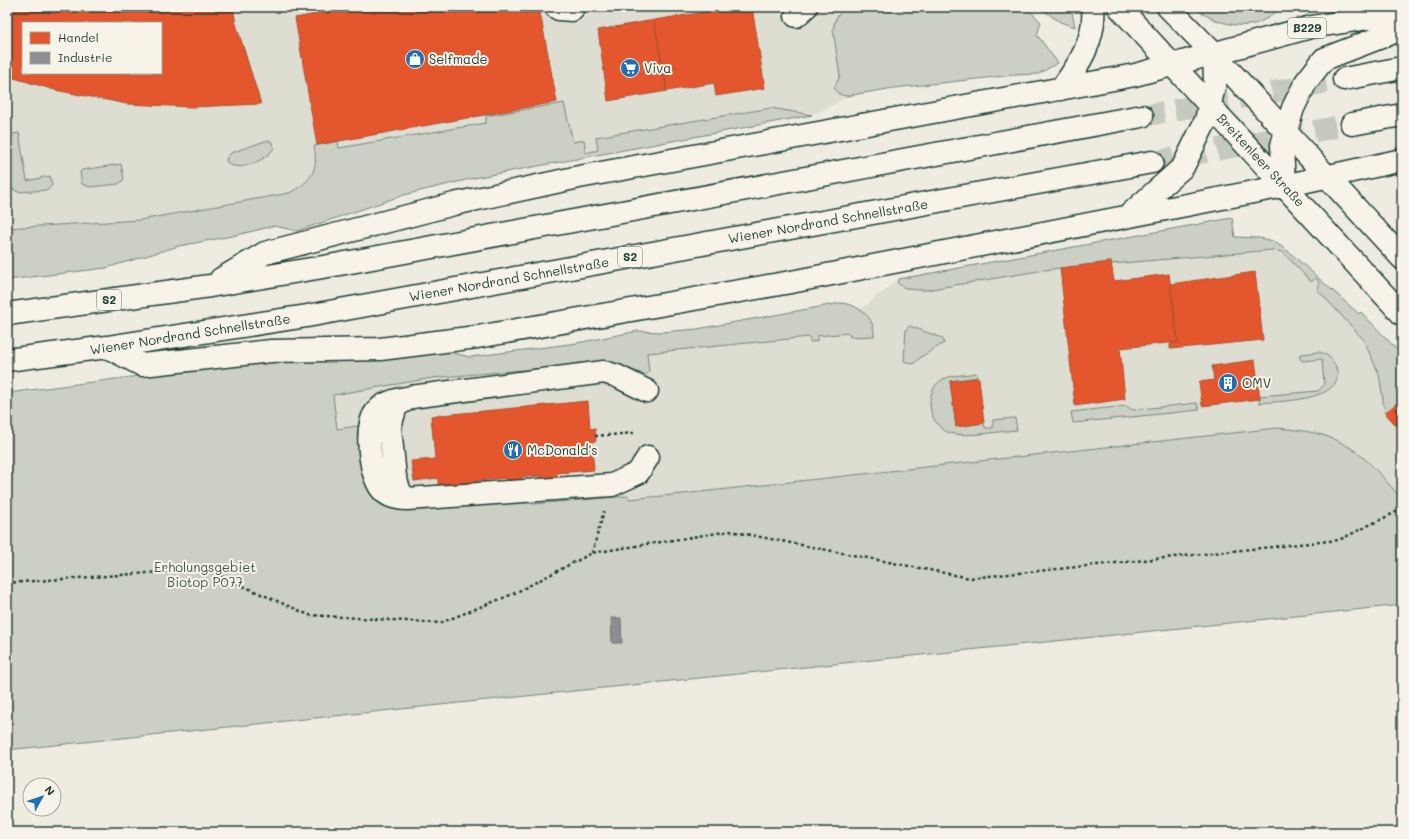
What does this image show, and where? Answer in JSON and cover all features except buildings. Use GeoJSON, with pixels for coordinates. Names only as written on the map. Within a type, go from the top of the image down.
{"type":"FeatureCollection","features":[{"type":"Feature","properties":{"kind":"main road"},"geometry":{"type":"LineString","coordinates":[[1061,89],[1078,66],[1090,37],[1094,21],[1093,7]]}},
{"type":"Feature","properties":{"kind":"main road","name":"Breitenleer Straße"},"geometry":{"type":"LineString","coordinates":[[1119,7],[1402,314]]}},
{"type":"Feature","properties":{"kind":"main road"},"geometry":{"type":"LineString","coordinates":[[1168,7],[1214,54],[1402,258]]}},
{"type":"Feature","properties":{"kind":"main road","name":"B229"},"geometry":{"type":"LineString","coordinates":[[1214,54],[1311,27],[1402,13]]}},
{"type":"Feature","properties":{"kind":"main road"},"geometry":{"type":"LineString","coordinates":[[1284,186],[1282,160],[1285,131],[1293,108],[1306,82],[1324,59],[1402,29]]}},
{"type":"Feature","properties":{"kind":"main road"},"geometry":{"type":"LineString","coordinates":[[210,286],[265,253],[454,204],[579,177],[1135,75],[1214,54]]}},
{"type":"Feature","properties":{"kind":"main road"},"geometry":{"type":"LineString","coordinates":[[1127,217],[1183,167],[1206,120],[1216,83],[1214,54]]}},
{"type":"Feature","properties":{"kind":"main road"},"geometry":{"type":"LineString","coordinates":[[1344,79],[1402,68]]}},
{"type":"Feature","properties":{"kind":"main road"},"geometry":{"type":"LineString","coordinates":[[1352,124],[1402,115]]}},
{"type":"Feature","properties":{"kind":"main road","name":"S2"},"geometry":{"type":"LineString","coordinates":[[7,314],[210,286],[329,266],[1142,116]]}},
{"type":"Feature","properties":{"kind":"main road"},"geometry":{"type":"LineString","coordinates":[[107,347],[142,365],[271,351],[380,349],[477,337],[791,282],[1284,186],[1402,160]]}},
{"type":"Feature","properties":{"kind":"main road","name":"Wiener Nordrand Schnellstraße"},"geometry":{"type":"LineString","coordinates":[[7,360],[107,347],[307,316],[1152,162]]}},
{"type":"Feature","properties":{"kind":"main road"},"geometry":{"type":"LineString","coordinates":[[647,391],[618,376],[604,372],[411,397],[396,406],[390,427],[395,477],[400,492],[407,499],[612,485],[638,473],[648,456]]}},
{"type":"Feature","properties":{"kind":"path"},"geometry":{"type":"LineString","coordinates":[[596,436],[643,433]]}},
{"type":"Feature","properties":{"kind":"path"},"geometry":{"type":"LineString","coordinates":[[592,553],[612,485]]}},
{"type":"Feature","properties":{"kind":"path"},"geometry":{"type":"LineString","coordinates":[[7,583],[204,569],[309,615],[440,623],[513,594],[592,553],[730,531],[970,578],[1340,540],[1402,509]]}},
{"type":"Feature","properties":{"kind":"shaded area"},"geometry":{"type":"Polygon","coordinates":[[[7,7],[1026,7],[1041,22],[1037,35],[1058,63],[1038,74],[1014,75],[894,88],[850,96],[811,116],[580,158],[289,193],[140,220],[7,228],[7,7]]]}},
{"type":"Feature","properties":{"kind":"shaded area"},"geometry":{"type":"Polygon","coordinates":[[[1232,218],[1235,237],[1259,238],[1273,241],[1288,251],[1359,314],[1361,312],[1402,355],[1402,499],[1370,462],[1278,428],[673,495],[391,522],[343,485],[333,395],[445,351],[469,357],[577,343],[638,331],[662,332],[697,329],[841,303],[849,304],[861,309],[899,279],[1232,218]]]}},
{"type":"Feature","properties":{"kind":"green space"},"geometry":{"type":"Polygon","coordinates":[[[845,7],[1026,7],[1041,22],[1037,35],[1058,63],[1038,74],[1014,75],[894,88],[846,96],[839,94],[834,88],[840,76],[833,29],[836,18],[845,7]]]}},
{"type":"Feature","properties":{"kind":"green space"},"geometry":{"type":"Polygon","coordinates":[[[1039,7],[1071,7],[1075,27],[1060,22],[1039,7]]]}},
{"type":"Feature","properties":{"kind":"green space"},"geometry":{"type":"Polygon","coordinates":[[[1195,7],[1282,7],[1267,19],[1256,24],[1238,25],[1218,21],[1209,17],[1195,7]]]}},
{"type":"Feature","properties":{"kind":"green space"},"geometry":{"type":"Polygon","coordinates":[[[564,103],[573,142],[584,140],[586,153],[598,150],[596,137],[771,108],[812,115],[474,178],[404,195],[297,231],[274,226],[179,246],[106,268],[7,280],[7,228],[140,220],[289,193],[303,185],[312,175],[315,162],[314,146],[338,141],[339,148],[486,123],[486,116],[564,103]]]}},
{"type":"Feature","properties":{"kind":"green space"},"geometry":{"type":"Polygon","coordinates":[[[19,133],[27,181],[50,176],[52,185],[48,190],[18,192],[11,188],[7,167],[7,135],[19,133]]]}},
{"type":"Feature","properties":{"kind":"green space"},"geometry":{"type":"Polygon","coordinates":[[[265,141],[271,141],[274,148],[270,153],[258,161],[237,167],[226,161],[227,157],[231,153],[265,141]]]}},
{"type":"Feature","properties":{"kind":"green space"},"geometry":{"type":"Polygon","coordinates":[[[121,164],[124,179],[119,184],[90,187],[82,184],[80,172],[82,170],[121,164]]]}},
{"type":"Feature","properties":{"kind":"green space"},"geometry":{"type":"Polygon","coordinates":[[[1232,218],[1235,237],[1259,238],[1273,241],[1288,251],[1359,314],[1361,312],[1402,355],[1402,399],[1385,413],[1379,374],[1363,339],[1317,289],[1319,287],[1319,283],[1316,278],[1311,282],[1283,252],[1273,250],[1111,264],[1111,262],[1044,270],[926,290],[914,290],[902,287],[897,282],[899,279],[1232,218]]]}},
{"type":"Feature","properties":{"kind":"green space","name":"Erholungsgebiet Biotop P077"},"geometry":{"type":"Polygon","coordinates":[[[841,303],[854,306],[865,313],[872,323],[874,336],[850,337],[849,333],[817,336],[817,341],[810,342],[809,337],[647,353],[649,372],[646,375],[615,364],[602,363],[432,378],[333,395],[337,429],[357,426],[359,428],[364,476],[371,493],[512,497],[534,504],[628,496],[629,499],[673,495],[1278,428],[1309,432],[1324,435],[1348,446],[1357,452],[1402,499],[1402,605],[7,750],[7,393],[232,364],[400,356],[445,351],[470,357],[577,343],[638,331],[662,332],[697,329],[841,303]]]}},
{"type":"Feature","properties":{"kind":"green space"},"geometry":{"type":"Polygon","coordinates":[[[910,326],[942,338],[944,343],[921,357],[913,364],[904,361],[906,329],[910,326]]]}},
{"type":"Feature","properties":{"kind":"green space"},"geometry":{"type":"Polygon","coordinates":[[[1319,352],[1329,357],[1336,367],[1337,379],[1332,387],[1322,393],[1309,397],[1295,400],[1259,403],[1260,396],[1318,391],[1324,385],[1322,359],[1302,361],[1299,357],[1301,354],[1319,352]]]}},
{"type":"Feature","properties":{"kind":"green space"},"geometry":{"type":"Polygon","coordinates":[[[976,373],[977,377],[950,381],[956,426],[984,423],[985,428],[993,428],[993,420],[1015,418],[1017,430],[965,435],[950,433],[937,423],[930,408],[932,392],[936,384],[943,379],[976,373]]]}},
{"type":"Feature","properties":{"kind":"green space"},"geometry":{"type":"Polygon","coordinates":[[[1197,403],[1199,410],[1073,423],[1071,412],[1126,406],[1132,410],[1197,403]]]}},
{"type":"Feature","properties":{"kind":"tunnel"},"geometry":{"type":"LineString","coordinates":[[1142,116],[1344,79]]}},
{"type":"Feature","properties":{"kind":"tunnel"},"geometry":{"type":"LineString","coordinates":[[1152,162],[1352,124]]}},
{"type":"Feature","properties":{"kind":"place","name":"Selfmade"},"geometry":{"type":"Point","coordinates":[415,59]}},
{"type":"Feature","properties":{"kind":"place","name":"Viva"},"geometry":{"type":"Point","coordinates":[630,68]}},
{"type":"Feature","properties":{"kind":"place","name":"OMV"},"geometry":{"type":"Point","coordinates":[1228,383]}},
{"type":"Feature","properties":{"kind":"place","name":"McDonald's"},"geometry":{"type":"Point","coordinates":[513,450]}}]}
